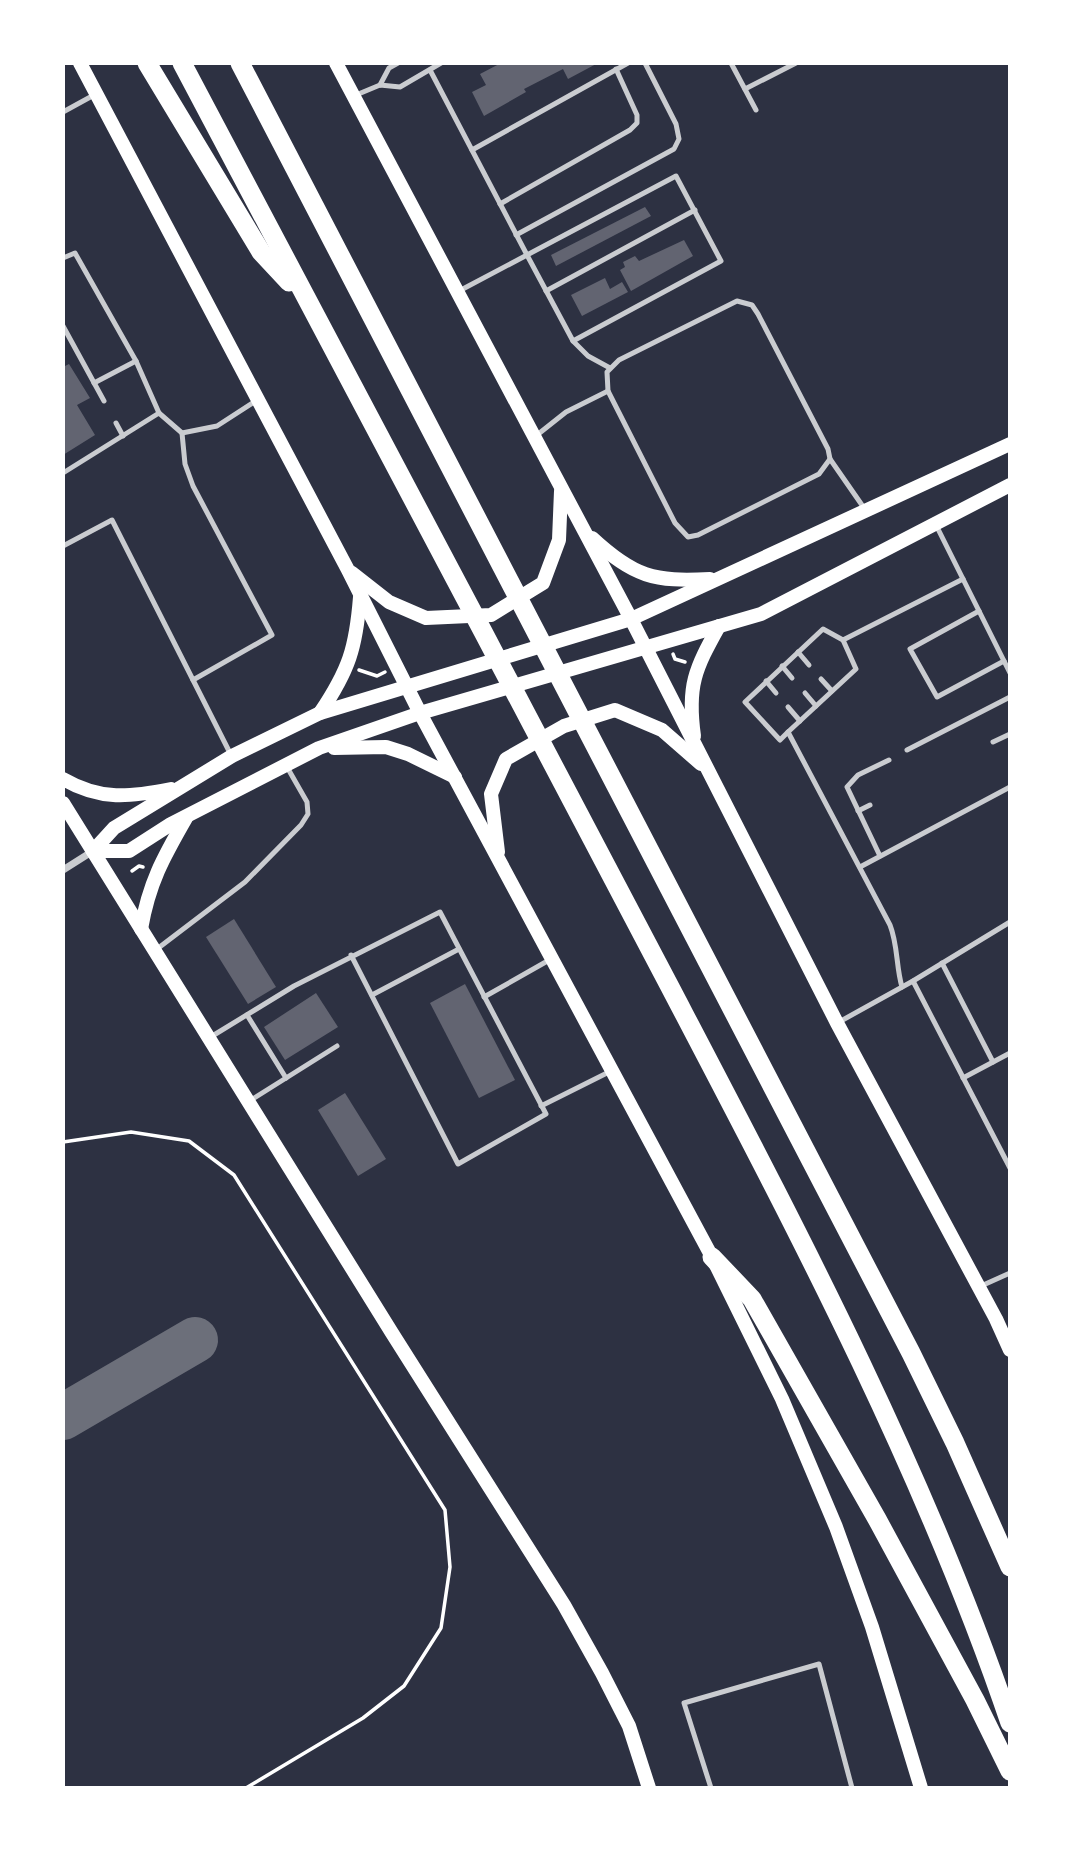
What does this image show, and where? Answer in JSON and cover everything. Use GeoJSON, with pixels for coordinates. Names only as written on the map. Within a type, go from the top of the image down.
{"type":"FeatureCollection","features":[{"type":"Feature","properties":{"kind":"highway"},"geometry":{"type":"LineString","coordinates":[[147,63],[261,252],[306,300]]}},
{"type":"Feature","properties":{"kind":"highway"},"geometry":{"type":"LineString","coordinates":[[183,63],[757,1154],[891,1427],[951,1566],[1010,1723]]}},
{"type":"Feature","properties":{"kind":"highway"},"geometry":{"type":"LineString","coordinates":[[240,63],[911,1353],[955,1443],[1010,1567]]}},
{"type":"Feature","properties":{"kind":"highway"},"geometry":{"type":"LineString","coordinates":[[251,63],[257,95]]}},
{"type":"Feature","properties":{"kind":"highway"},"geometry":{"type":"LineString","coordinates":[[712,1257],[752,1299],[877,1519],[975,1700],[1010,1771]]}},
{"type":"Feature","properties":{"kind":"main road"},"geometry":{"type":"LineString","coordinates":[[80,63],[348,570],[420,713],[712,1257],[782,1399],[836,1527],[872,1627],[922,1788]]}},
{"type":"Feature","properties":{"kind":"main road"},"geometry":{"type":"LineString","coordinates":[[336,63],[631,619],[836,1023],[1010,1350]]}},
{"type":"Feature","properties":{"kind":"main road"},"geometry":{"type":"LineString","coordinates":[[93,851],[114,828],[232,756],[320,713],[631,619],[1010,444]]}},
{"type":"Feature","properties":{"kind":"main road"},"geometry":{"type":"LineString","coordinates":[[93,851],[129,851],[171,824],[319,748],[420,713],[761,614],[1010,485]]}},
{"type":"Feature","properties":{"kind":"main road"},"geometry":{"type":"LineString","coordinates":[[348,570],[389,603],[426,618],[491,615],[543,583],[559,540],[561,488]]}},
{"type":"Feature","properties":{"kind":"main road"},"geometry":{"type":"LineString","coordinates":[[584,531],[618,561],[633,570],[673,581],[718,579]]}},
{"type":"Feature","properties":{"kind":"main road"},"geometry":{"type":"LineString","coordinates":[[320,713],[348,665],[357,632],[360,595]]}},
{"type":"Feature","properties":{"kind":"main road"},"geometry":{"type":"LineString","coordinates":[[696,748],[690,706],[692,683],[719,626]]}},
{"type":"Feature","properties":{"kind":"main road"},"geometry":{"type":"LineString","coordinates":[[499,860],[491,794],[506,759],[564,726],[615,710],[662,730],[707,769]]}},
{"type":"Feature","properties":{"kind":"main road"},"geometry":{"type":"LineString","coordinates":[[319,748],[386,747],[408,754],[455,777]]}},
{"type":"Feature","properties":{"kind":"main road"},"geometry":{"type":"LineString","coordinates":[[63,779],[80,789],[104,795],[132,797],[180,788]]}},
{"type":"Feature","properties":{"kind":"main road"},"geometry":{"type":"LineString","coordinates":[[63,803],[564,1605],[603,1673],[629,1727],[649,1788]]}},
{"type":"Feature","properties":{"kind":"main road"},"geometry":{"type":"LineString","coordinates":[[141,929],[146,896],[162,858],[186,818]]}},
{"type":"Feature","properties":{"kind":"street"},"geometry":{"type":"LineString","coordinates":[[63,870],[93,851]]}},
{"type":"Feature","properties":{"kind":"lane"},"geometry":{"type":"LineString","coordinates":[[380,85],[389,68],[398,63]]}},
{"type":"Feature","properties":{"kind":"lane"},"geometry":{"type":"LineString","coordinates":[[353,97],[380,85],[400,87],[441,63]]}},
{"type":"Feature","properties":{"kind":"lane"},"geometry":{"type":"LineString","coordinates":[[472,150],[628,63]]}},
{"type":"Feature","properties":{"kind":"lane"},"geometry":{"type":"LineString","coordinates":[[516,235],[674,149],[679,139],[676,124],[645,63]]}},
{"type":"Feature","properties":{"kind":"lane"},"geometry":{"type":"LineString","coordinates":[[731,63],[756,110]]}},
{"type":"Feature","properties":{"kind":"lane"},"geometry":{"type":"LineString","coordinates":[[745,89],[796,63]]}},
{"type":"Feature","properties":{"kind":"lane"},"geometry":{"type":"LineString","coordinates":[[500,204],[630,130],[637,123],[637,115],[616,69]]}},
{"type":"Feature","properties":{"kind":"lane"},"geometry":{"type":"LineString","coordinates":[[430,70],[573,341],[588,356],[610,369]]}},
{"type":"Feature","properties":{"kind":"lane"},"geometry":{"type":"LineString","coordinates":[[63,112],[96,93]]}},
{"type":"Feature","properties":{"kind":"lane"},"geometry":{"type":"LineString","coordinates":[[457,292],[677,176],[721,261],[573,341]]}},
{"type":"Feature","properties":{"kind":"lane"},"geometry":{"type":"LineString","coordinates":[[546,291],[695,211]]}},
{"type":"Feature","properties":{"kind":"lane"},"geometry":{"type":"LineString","coordinates":[[63,258],[75,253],[136,361],[159,413],[182,433],[185,464],[192,486],[272,635],[193,680]]}},
{"type":"Feature","properties":{"kind":"lane"},"geometry":{"type":"LineString","coordinates":[[830,459],[819,474],[698,535],[688,537],[675,523],[608,391],[607,372],[619,360],[737,301],[752,306],[828,449],[830,459],[866,510]]}},
{"type":"Feature","properties":{"kind":"lane"},"geometry":{"type":"LineString","coordinates":[[63,326],[104,401]]}},
{"type":"Feature","properties":{"kind":"lane"},"geometry":{"type":"LineString","coordinates":[[94,383],[136,361]]}},
{"type":"Feature","properties":{"kind":"lane"},"geometry":{"type":"LineString","coordinates":[[534,437],[566,412],[608,391]]}},
{"type":"Feature","properties":{"kind":"lane"},"geometry":{"type":"LineString","coordinates":[[182,433],[217,426],[257,400]]}},
{"type":"Feature","properties":{"kind":"lane"},"geometry":{"type":"LineString","coordinates":[[63,473],[159,413]]}},
{"type":"Feature","properties":{"kind":"lane"},"geometry":{"type":"LineString","coordinates":[[116,423],[123,436]]}},
{"type":"Feature","properties":{"kind":"lane"},"geometry":{"type":"LineString","coordinates":[[63,546],[111,520],[232,756]]}},
{"type":"Feature","properties":{"kind":"lane"},"geometry":{"type":"LineString","coordinates":[[935,523],[1010,673]]}},
{"type":"Feature","properties":{"kind":"lane"},"geometry":{"type":"LineString","coordinates":[[843,640],[963,579]]}},
{"type":"Feature","properties":{"kind":"lane"},"geometry":{"type":"LineString","coordinates":[[979,611],[910,649],[937,697],[1004,660]]}},
{"type":"Feature","properties":{"kind":"lane"},"geometry":{"type":"LineString","coordinates":[[823,629],[843,640],[856,669],[780,740],[745,702],[798,652],[823,629]]}},
{"type":"Feature","properties":{"kind":"lane"},"geometry":{"type":"LineString","coordinates":[[798,652],[809,665]]}},
{"type":"Feature","properties":{"kind":"lane"},"geometry":{"type":"LineString","coordinates":[[782,667],[792,678]]}},
{"type":"Feature","properties":{"kind":"lane"},"geometry":{"type":"LineString","coordinates":[[821,679],[832,691]]}},
{"type":"Feature","properties":{"kind":"lane"},"geometry":{"type":"LineString","coordinates":[[766,681],[776,693]]}},
{"type":"Feature","properties":{"kind":"lane"},"geometry":{"type":"LineString","coordinates":[[805,693],[816,706]]}},
{"type":"Feature","properties":{"kind":"lane"},"geometry":{"type":"LineString","coordinates":[[907,750],[1010,697]]}},
{"type":"Feature","properties":{"kind":"lane"},"geometry":{"type":"LineString","coordinates":[[788,707],[800,721]]}},
{"type":"Feature","properties":{"kind":"lane"},"geometry":{"type":"LineString","coordinates":[[788,732],[895,937],[897,970],[902,987]]}},
{"type":"Feature","properties":{"kind":"lane"},"geometry":{"type":"LineString","coordinates":[[993,742],[1010,734]]}},
{"type":"Feature","properties":{"kind":"lane"},"geometry":{"type":"LineString","coordinates":[[880,856],[847,787],[858,775],[889,760]]}},
{"type":"Feature","properties":{"kind":"lane"},"geometry":{"type":"LineString","coordinates":[[155,951],[245,882],[301,825],[308,814],[307,802],[285,764]]}},
{"type":"Feature","properties":{"kind":"lane"},"geometry":{"type":"LineString","coordinates":[[860,867],[1010,787]]}},
{"type":"Feature","properties":{"kind":"lane"},"geometry":{"type":"LineString","coordinates":[[858,811],[870,805]]}},
{"type":"Feature","properties":{"kind":"lane"},"geometry":{"type":"LineString","coordinates":[[209,1039],[294,986],[351,955],[440,912],[546,1114],[458,1164],[351,955]]}},
{"type":"Feature","properties":{"kind":"lane"},"geometry":{"type":"LineString","coordinates":[[836,1023],[913,981],[1010,922]]}},
{"type":"Feature","properties":{"kind":"lane"},"geometry":{"type":"LineString","coordinates":[[372,995],[459,949]]}},
{"type":"Feature","properties":{"kind":"lane"},"geometry":{"type":"LineString","coordinates":[[484,997],[551,959]]}},
{"type":"Feature","properties":{"kind":"lane"},"geometry":{"type":"LineString","coordinates":[[942,963],[993,1062]]}},
{"type":"Feature","properties":{"kind":"lane"},"geometry":{"type":"LineString","coordinates":[[913,981],[1010,1168]]}},
{"type":"Feature","properties":{"kind":"lane"},"geometry":{"type":"LineString","coordinates":[[247,1015],[286,1078]]}},
{"type":"Feature","properties":{"kind":"lane"},"geometry":{"type":"LineString","coordinates":[[248,1102],[337,1046]]}},
{"type":"Feature","properties":{"kind":"lane"},"geometry":{"type":"LineString","coordinates":[[963,1078],[1010,1052]]}},
{"type":"Feature","properties":{"kind":"lane"},"geometry":{"type":"LineString","coordinates":[[541,1105],[611,1071]]}},
{"type":"Feature","properties":{"kind":"lane"},"geometry":{"type":"LineString","coordinates":[[978,1287],[1010,1273]]}},
{"type":"Feature","properties":{"kind":"lane"},"geometry":{"type":"LineString","coordinates":[[711,1788],[684,1703],[819,1664],[852,1788]]}},
{"type":"Feature","properties":{"kind":"path"},"geometry":{"type":"LineString","coordinates":[[672,652],[673,660],[685,662]]}},
{"type":"Feature","properties":{"kind":"path"},"geometry":{"type":"LineString","coordinates":[[356,668],[377,676],[386,671]]}},
{"type":"Feature","properties":{"kind":"path"},"geometry":{"type":"LineString","coordinates":[[132,871],[139,866],[148,869]]}},
{"type":"Feature","properties":{"kind":"path"},"geometry":{"type":"LineString","coordinates":[[63,1142],[131,1132],[189,1141],[234,1175],[445,1510],[450,1567],[441,1628],[404,1686],[363,1718],[246,1788]]}},
{"type":"Feature","properties":{"kind":"building"},"geometry":{"type":"Polygon","coordinates":[[[501,63],[598,63],[568,79],[563,69],[524,89],[526,92],[484,116],[472,92],[486,85],[480,74],[501,63]]]}},
{"type":"Feature","properties":{"kind":"building"},"geometry":{"type":"Polygon","coordinates":[[[645,207],[651,216],[556,266],[551,255],[645,207]]]}},
{"type":"Feature","properties":{"kind":"building"},"geometry":{"type":"Polygon","coordinates":[[[684,240],[693,256],[631,291],[620,270],[625,267],[623,262],[635,256],[639,261],[684,240]]]}},
{"type":"Feature","properties":{"kind":"building"},"geometry":{"type":"Polygon","coordinates":[[[605,278],[610,289],[622,282],[628,292],[582,316],[571,295],[605,278]]]}},
{"type":"Feature","properties":{"kind":"building"},"geometry":{"type":"Polygon","coordinates":[[[69,364],[90,398],[77,405],[95,435],[63,455],[63,367],[69,364]]]}},
{"type":"Feature","properties":{"kind":"building"},"geometry":{"type":"Polygon","coordinates":[[[234,919],[276,987],[248,1004],[206,937],[234,919]]]}},
{"type":"Feature","properties":{"kind":"building"},"geometry":{"type":"Polygon","coordinates":[[[465,984],[515,1080],[479,1098],[430,1003],[465,984]]]}},
{"type":"Feature","properties":{"kind":"building"},"geometry":{"type":"Polygon","coordinates":[[[316,993],[338,1027],[285,1060],[264,1027],[316,993]]]}},
{"type":"Feature","properties":{"kind":"building"},"geometry":{"type":"Polygon","coordinates":[[[345,1093],[386,1159],[358,1176],[318,1110],[345,1093]]]}},
{"type":"Feature","properties":{"kind":"taxiway"},"geometry":{"type":"LineString","coordinates":[[63,1417],[195,1340]]}}]}
